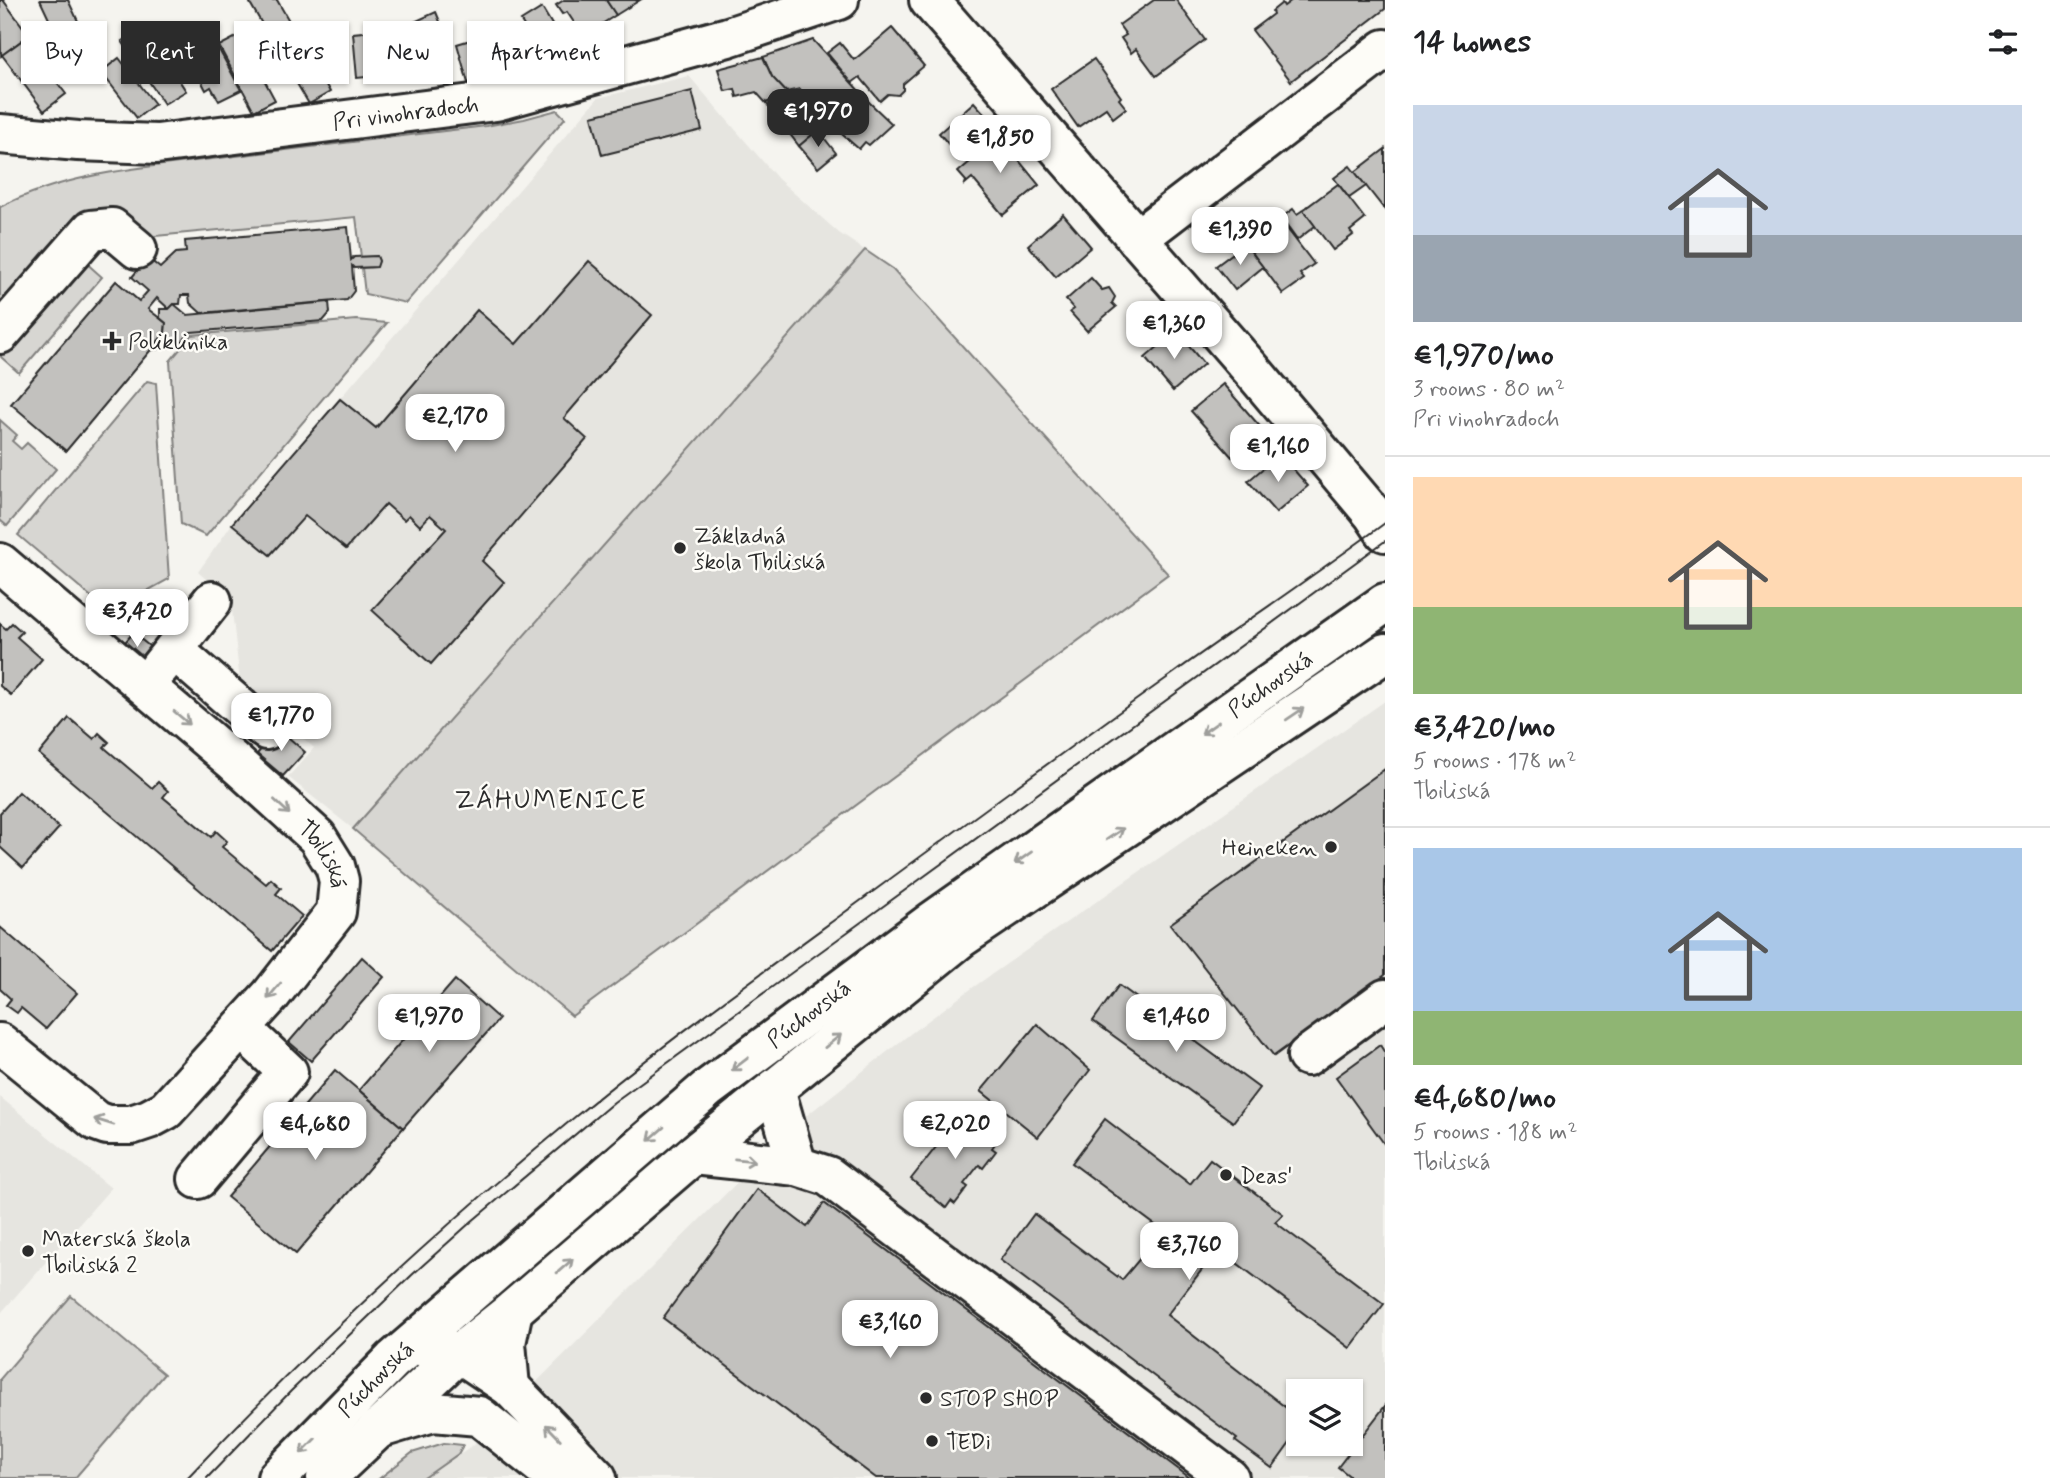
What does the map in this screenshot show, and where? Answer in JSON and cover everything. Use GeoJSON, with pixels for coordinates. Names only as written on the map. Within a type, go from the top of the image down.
{"type":"FeatureCollection","features":[{"type":"Feature","properties":{"kind":"street","name":"Pri vinohradoch"},"geometry":{"type":"LineString","coordinates":[[7,144],[156,144],[496,100],[716,40],[839,0]]}},
{"type":"Feature","properties":{"kind":"street"},"geometry":{"type":"LineString","coordinates":[[929,0],[1275,397],[1385,532]]}},
{"type":"Feature","properties":{"kind":"street"},"geometry":{"type":"LineString","coordinates":[[1137,239],[1385,48]]}},
{"type":"Feature","properties":{"kind":"street"},"geometry":{"type":"LineString","coordinates":[[0,334],[91,230],[112,228],[136,249]]}},
{"type":"Feature","properties":{"kind":"street","name":"Tbiliská"},"geometry":{"type":"LineString","coordinates":[[0,563],[232,760],[317,837],[337,873],[339,894],[336,912],[271,995],[162,1113],[140,1123],[121,1126],[96,1121],[0,1043]]}},
{"type":"Feature","properties":{"kind":"street"},"geometry":{"type":"LineString","coordinates":[[144,686],[212,601]]}},
{"type":"Feature","properties":{"kind":"street","name":"Púchovská"},"geometry":{"type":"LineString","coordinates":[[277,1478],[393,1360],[707,1089],[934,920],[1385,603]]}},
{"type":"Feature","properties":{"kind":"street"},"geometry":{"type":"LineString","coordinates":[[174,650],[266,730]]}},
{"type":"Feature","properties":{"kind":"street","name":"Púchovská"},"geometry":{"type":"LineString","coordinates":[[326,1478],[459,1353],[693,1155],[961,938],[1385,653]]}},
{"type":"Feature","properties":{"kind":"street"},"geometry":{"type":"LineString","coordinates":[[1307,1056],[1385,999]]}},
{"type":"Feature","properties":{"kind":"street"},"geometry":{"type":"LineString","coordinates":[[198,1179],[288,1072],[241,1028]]}},
{"type":"Feature","properties":{"kind":"street"},"geometry":{"type":"LineString","coordinates":[[775,1088],[797,1166]]}},
{"type":"Feature","properties":{"kind":"street"},"geometry":{"type":"LineString","coordinates":[[693,1155],[797,1166],[828,1176],[1229,1478]]}},
{"type":"Feature","properties":{"kind":"street"},"geometry":{"type":"LineString","coordinates":[[479,1416],[459,1353],[461,1331],[483,1283]]}},
{"type":"Feature","properties":{"kind":"street"},"geometry":{"type":"LineString","coordinates":[[510,1387],[506,1343],[513,1310]]}},
{"type":"Feature","properties":{"kind":"street"},"geometry":{"type":"LineString","coordinates":[[393,1360],[440,1347],[459,1353],[510,1387],[597,1478]]}},
{"type":"Feature","properties":{"kind":"street"},"geometry":{"type":"LineString","coordinates":[[377,1429],[433,1412],[479,1416],[557,1478]]}},
{"type":"Feature","properties":{"kind":"shaded area","name":"Základná škola Tbiliská"},"geometry":{"type":"Polygon","coordinates":[[[689,76],[778,179],[839,233],[893,269],[1168,574],[572,1016],[288,777],[314,748],[240,682],[231,601],[198,572],[232,524],[598,98],[689,76]]]}},
{"type":"Feature","properties":{"kind":"shaded area"},"geometry":{"type":"Polygon","coordinates":[[[557,110],[565,118],[406,303],[365,294],[362,268],[376,267],[379,261],[377,256],[361,257],[356,217],[145,237],[130,222],[0,311],[0,207],[26,195],[54,185],[111,172],[486,126],[557,110]]]}},
{"type":"Feature","properties":{"kind":"shaded area"},"geometry":{"type":"Polygon","coordinates":[[[865,250],[893,269],[1168,574],[572,1016],[353,829],[865,250]]]}},
{"type":"Feature","properties":{"kind":"shaded area"},"geometry":{"type":"Polygon","coordinates":[[[84,261],[102,277],[19,373],[1,357],[0,346],[84,261]]]}},
{"type":"Feature","properties":{"kind":"shaded area"},"geometry":{"type":"Polygon","coordinates":[[[356,320],[387,323],[206,536],[181,524],[170,361],[192,335],[356,320]]]}},
{"type":"Feature","properties":{"kind":"shaded area"},"geometry":{"type":"Polygon","coordinates":[[[147,381],[156,383],[169,579],[109,612],[18,535],[147,381]]]}},
{"type":"Feature","properties":{"kind":"shaded area"},"geometry":{"type":"Polygon","coordinates":[[[0,420],[17,435],[12,441],[21,449],[27,443],[56,469],[7,526],[0,520],[0,420]]]}},
{"type":"Feature","properties":{"kind":"shaded area"},"geometry":{"type":"Polygon","coordinates":[[[1385,701],[1385,1478],[424,1478],[472,1446],[797,1123],[910,1034],[1385,701]]]}},
{"type":"Feature","properties":{"kind":"shaded area","name":"Materská škola Tbiliská 2"},"geometry":{"type":"Polygon","coordinates":[[[0,1097],[111,1188],[0,1314],[0,1097]]]}},
{"type":"Feature","properties":{"kind":"shaded area"},"geometry":{"type":"Polygon","coordinates":[[[71,1296],[164,1374],[75,1478],[0,1478],[0,1379],[71,1296]]]}},
{"type":"Feature","properties":{"kind":"shaded area"},"geometry":{"type":"Polygon","coordinates":[[[444,1443],[463,1445],[458,1454],[424,1478],[380,1478],[412,1453],[444,1443]]]}},
{"type":"Feature","properties":{"kind":"building"},"geometry":{"type":"Polygon","coordinates":[[[0,0],[3,0],[21,24],[21,41],[1,56],[0,0]]]}},
{"type":"Feature","properties":{"kind":"building"},"geometry":{"type":"Polygon","coordinates":[[[40,0],[68,0],[78,21],[50,21],[40,0]]]}},
{"type":"Feature","properties":{"kind":"building"},"geometry":{"type":"Polygon","coordinates":[[[255,0],[277,0],[289,21],[260,21],[250,3],[255,0]]]}},
{"type":"Feature","properties":{"kind":"building"},"geometry":{"type":"Polygon","coordinates":[[[564,0],[606,0],[616,15],[607,21],[573,21],[567,12],[562,14],[556,5],[564,0]]]}},
{"type":"Feature","properties":{"kind":"building"},"geometry":{"type":"Polygon","coordinates":[[[606,0],[640,0],[616,15],[606,0]]]}},
{"type":"Feature","properties":{"kind":"building"},"geometry":{"type":"Polygon","coordinates":[[[1154,0],[1176,0],[1205,40],[1156,76],[1136,49],[1131,53],[1121,38],[1126,35],[1119,25],[1154,0]]]}},
{"type":"Feature","properties":{"kind":"building"},"geometry":{"type":"Polygon","coordinates":[[[1292,0],[1385,0],[1385,9],[1291,81],[1252,30],[1273,14],[1272,11],[1282,3],[1284,6],[1292,0]]]}},
{"type":"Feature","properties":{"kind":"building"},"geometry":{"type":"Polygon","coordinates":[[[542,8],[550,21],[521,21],[542,8]]]}},
{"type":"Feature","properties":{"kind":"building"},"geometry":{"type":"Polygon","coordinates":[[[436,12],[440,21],[416,21],[436,12]]]}},
{"type":"Feature","properties":{"kind":"building"},"geometry":{"type":"Polygon","coordinates":[[[892,28],[924,66],[903,84],[903,90],[898,95],[888,94],[880,101],[860,77],[852,83],[827,53],[840,43],[854,60],[892,28]]]}},
{"type":"Feature","properties":{"kind":"building"},"geometry":{"type":"Polygon","coordinates":[[[363,32],[363,77],[357,78],[353,33],[363,32]]]}},
{"type":"Feature","properties":{"kind":"building"},"geometry":{"type":"Polygon","coordinates":[[[234,38],[234,74],[220,48],[234,38]]]}},
{"type":"Feature","properties":{"kind":"building"},"geometry":{"type":"Polygon","coordinates":[[[813,40],[892,124],[869,145],[865,142],[859,149],[820,115],[816,108],[822,103],[812,92],[806,97],[800,89],[786,92],[772,77],[763,57],[813,40]]]}},
{"type":"Feature","properties":{"kind":"building"},"geometry":{"type":"Polygon","coordinates":[[[21,41],[21,80],[2,55],[21,41]]]}},
{"type":"Feature","properties":{"kind":"building"},"geometry":{"type":"Polygon","coordinates":[[[467,41],[467,79],[457,44],[467,41]]]}},
{"type":"Feature","properties":{"kind":"building"},"geometry":{"type":"Polygon","coordinates":[[[220,52],[234,77],[234,84],[238,84],[241,90],[219,101],[211,87],[206,90],[203,84],[220,84],[220,52]]]}},
{"type":"Feature","properties":{"kind":"building"},"geometry":{"type":"Polygon","coordinates":[[[763,57],[772,77],[789,95],[766,103],[756,92],[737,97],[735,89],[725,91],[718,69],[763,57]]]}},
{"type":"Feature","properties":{"kind":"building"},"geometry":{"type":"Polygon","coordinates":[[[119,58],[121,84],[139,84],[155,104],[137,118],[107,80],[107,67],[119,58]]]}},
{"type":"Feature","properties":{"kind":"building"},"geometry":{"type":"Polygon","coordinates":[[[1094,59],[1126,108],[1113,118],[1106,108],[1078,127],[1051,89],[1094,59]]]}},
{"type":"Feature","properties":{"kind":"building"},"geometry":{"type":"Polygon","coordinates":[[[24,84],[58,84],[66,94],[44,111],[24,84]]]}},
{"type":"Feature","properties":{"kind":"building"},"geometry":{"type":"Polygon","coordinates":[[[151,84],[181,84],[186,91],[164,104],[151,84]]]}},
{"type":"Feature","properties":{"kind":"building"},"geometry":{"type":"Polygon","coordinates":[[[239,84],[266,84],[275,100],[254,111],[239,84]]]}},
{"type":"Feature","properties":{"kind":"building"},"geometry":{"type":"Polygon","coordinates":[[[297,84],[325,84],[330,92],[309,104],[297,84]]]}},
{"type":"Feature","properties":{"kind":"building"},"geometry":{"type":"Polygon","coordinates":[[[692,91],[702,130],[602,155],[592,116],[692,91]]]}},
{"type":"Feature","properties":{"kind":"building"},"geometry":{"type":"Polygon","coordinates":[[[787,95],[818,130],[799,146],[766,103],[787,95]]]}},
{"type":"Feature","properties":{"kind":"building"},"geometry":{"type":"Polygon","coordinates":[[[974,102],[998,129],[962,160],[939,133],[974,102]]]}},
{"type":"Feature","properties":{"kind":"building"},"geometry":{"type":"Polygon","coordinates":[[[818,130],[836,153],[818,168],[799,146],[818,130]]]}},
{"type":"Feature","properties":{"kind":"building"},"geometry":{"type":"Polygon","coordinates":[[[1004,133],[1017,148],[1012,152],[1039,185],[1003,215],[972,178],[965,184],[966,181],[958,172],[1004,133]]]}},
{"type":"Feature","properties":{"kind":"building"},"geometry":{"type":"Polygon","coordinates":[[[1385,149],[1385,210],[1355,172],[1385,149]]]}},
{"type":"Feature","properties":{"kind":"building"},"geometry":{"type":"Polygon","coordinates":[[[1350,166],[1366,186],[1349,198],[1334,178],[1350,166]]]}},
{"type":"Feature","properties":{"kind":"building"},"geometry":{"type":"Polygon","coordinates":[[[1338,184],[1365,219],[1350,231],[1353,235],[1333,250],[1303,210],[1338,184]]]}},
{"type":"Feature","properties":{"kind":"building"},"geometry":{"type":"Polygon","coordinates":[[[1293,209],[1297,214],[1303,210],[1315,226],[1297,240],[1281,218],[1293,209]]]}},
{"type":"Feature","properties":{"kind":"building"},"geometry":{"type":"Polygon","coordinates":[[[1063,214],[1091,247],[1056,277],[1028,245],[1063,214]]]}},
{"type":"Feature","properties":{"kind":"building"},"geometry":{"type":"Polygon","coordinates":[[[1285,226],[1314,264],[1300,274],[1304,279],[1283,294],[1251,251],[1285,226]]]}},
{"type":"Feature","properties":{"kind":"building","name":"Poliklinika"},"geometry":{"type":"Polygon","coordinates":[[[348,227],[351,260],[354,257],[377,256],[379,261],[377,267],[352,266],[354,291],[347,300],[201,313],[190,303],[189,295],[181,295],[180,304],[174,304],[169,309],[157,298],[148,309],[166,323],[165,333],[66,451],[11,404],[116,281],[139,301],[148,291],[132,277],[148,258],[160,268],[176,253],[186,252],[185,241],[348,227]]]}},
{"type":"Feature","properties":{"kind":"building"},"geometry":{"type":"Polygon","coordinates":[[[1245,244],[1263,267],[1235,290],[1216,266],[1245,244]]]}},
{"type":"Feature","properties":{"kind":"building"},"geometry":{"type":"Polygon","coordinates":[[[589,261],[652,315],[564,418],[587,439],[482,561],[504,582],[431,664],[372,610],[446,529],[430,515],[420,526],[409,515],[404,520],[386,504],[346,549],[305,516],[270,555],[232,524],[340,399],[376,428],[477,310],[516,344],[589,261]]]}},
{"type":"Feature","properties":{"kind":"building"},"geometry":{"type":"Polygon","coordinates":[[[1091,278],[1102,290],[1109,288],[1115,297],[1112,303],[1116,307],[1087,331],[1070,312],[1074,309],[1066,300],[1091,278]]]}},
{"type":"Feature","properties":{"kind":"building"},"geometry":{"type":"Polygon","coordinates":[[[329,302],[330,313],[323,321],[191,332],[178,346],[153,350],[165,333],[166,323],[160,318],[160,309],[169,309],[174,304],[187,315],[329,302]]]}},
{"type":"Feature","properties":{"kind":"building"},"geometry":{"type":"Polygon","coordinates":[[[1176,331],[1204,364],[1173,391],[1145,358],[1176,331]]]}},
{"type":"Feature","properties":{"kind":"building"},"geometry":{"type":"Polygon","coordinates":[[[1223,384],[1263,430],[1232,457],[1191,411],[1223,384]]]}},
{"type":"Feature","properties":{"kind":"building"},"geometry":{"type":"Polygon","coordinates":[[[1280,454],[1308,486],[1276,513],[1248,481],[1280,454]]]}},
{"type":"Feature","properties":{"kind":"building"},"geometry":{"type":"Polygon","coordinates":[[[12,623],[22,632],[17,637],[42,659],[11,695],[0,686],[0,624],[6,629],[12,623]]]}},
{"type":"Feature","properties":{"kind":"building"},"geometry":{"type":"Polygon","coordinates":[[[133,633],[154,650],[141,666],[120,648],[133,633]]]}},
{"type":"Feature","properties":{"kind":"building"},"geometry":{"type":"Polygon","coordinates":[[[69,718],[94,739],[99,733],[109,742],[104,747],[106,749],[152,788],[158,782],[168,791],[163,797],[211,837],[216,831],[227,841],[222,847],[266,884],[271,879],[281,888],[276,894],[302,916],[272,951],[39,754],[69,718]]]}},
{"type":"Feature","properties":{"kind":"building"},"geometry":{"type":"Polygon","coordinates":[[[279,729],[305,752],[283,776],[257,754],[279,729]]]}},
{"type":"Feature","properties":{"kind":"building","name":"Heineken"},"geometry":{"type":"Polygon","coordinates":[[[1385,769],[1385,975],[1274,1056],[1170,924],[1385,769]]]}},
{"type":"Feature","properties":{"kind":"building"},"geometry":{"type":"Polygon","coordinates":[[[19,792],[59,828],[23,868],[0,847],[0,813],[19,792]]]}},
{"type":"Feature","properties":{"kind":"building"},"geometry":{"type":"Polygon","coordinates":[[[0,927],[77,993],[46,1029],[21,1008],[17,1013],[6,1005],[11,999],[0,989],[0,927]]]}},
{"type":"Feature","properties":{"kind":"building"},"geometry":{"type":"Polygon","coordinates":[[[362,957],[384,977],[311,1061],[289,1042],[362,957]]]}},
{"type":"Feature","properties":{"kind":"building"},"geometry":{"type":"Polygon","coordinates":[[[455,980],[499,1019],[403,1128],[359,1090],[455,980]]]}},
{"type":"Feature","properties":{"kind":"building"},"geometry":{"type":"Polygon","coordinates":[[[1119,985],[1259,1088],[1233,1122],[1093,1021],[1119,985]]]}},
{"type":"Feature","properties":{"kind":"building"},"geometry":{"type":"Polygon","coordinates":[[[1037,1024],[1090,1070],[1038,1137],[981,1091],[1037,1024]]]}},
{"type":"Feature","properties":{"kind":"building"},"geometry":{"type":"Polygon","coordinates":[[[1380,1045],[1385,1053],[1385,1145],[1336,1077],[1380,1045]]]}},
{"type":"Feature","properties":{"kind":"building"},"geometry":{"type":"Polygon","coordinates":[[[335,1070],[403,1128],[296,1254],[227,1197],[335,1070]]]}},
{"type":"Feature","properties":{"kind":"building"},"geometry":{"type":"Polygon","coordinates":[[[962,1114],[997,1141],[992,1148],[996,1151],[983,1168],[979,1165],[964,1184],[968,1187],[955,1204],[951,1201],[946,1208],[911,1179],[962,1114]]]}},
{"type":"Feature","properties":{"kind":"building"},"geometry":{"type":"Polygon","coordinates":[[[1105,1119],[1190,1184],[1210,1159],[1283,1214],[1275,1222],[1384,1304],[1350,1348],[1218,1249],[1167,1315],[1286,1408],[1286,1449],[1272,1468],[1000,1260],[1034,1214],[1122,1280],[1163,1231],[1072,1163],[1105,1119]]]}},
{"type":"Feature","properties":{"kind":"building","name":"STOP SHOP"},"geometry":{"type":"Polygon","coordinates":[[[757,1189],[807,1227],[824,1203],[1190,1478],[876,1478],[663,1318],[757,1189]]]}},
{"type":"Feature","properties":{"kind":"building"},"geometry":{"type":"Polygon","coordinates":[[[1385,1406],[1385,1478],[1352,1478],[1338,1467],[1346,1456],[1363,1456],[1363,1435],[1385,1406]]]}},
{"type":"Feature","properties":{"kind":"tram line"},"geometry":{"type":"LineString","coordinates":[[187,1478],[327,1336],[525,1158],[608,1090],[740,989],[1005,795],[1385,523]]}},
{"type":"Feature","properties":{"kind":"tram line"},"geometry":{"type":"LineString","coordinates":[[207,1478],[291,1391],[412,1275],[614,1102],[1385,541]]}},
{"type":"Feature","properties":{"kind":"place","name":"Poliklinika"},"geometry":{"type":"Point","coordinates":[112,341]}},
{"type":"Feature","properties":{"kind":"place","name":"Základná škola Tbiliská"},"geometry":{"type":"Point","coordinates":[680,548]}},
{"type":"Feature","properties":{"kind":"place","name":"Heineken"},"geometry":{"type":"Point","coordinates":[1331,847]}},
{"type":"Feature","properties":{"kind":"place","name":"Deas'"},"geometry":{"type":"Point","coordinates":[1226,1175]}},
{"type":"Feature","properties":{"kind":"place","name":"Materská škola Tbiliská 2"},"geometry":{"type":"Point","coordinates":[28,1251]}},
{"type":"Feature","properties":{"kind":"place","name":"STOP SHOP"},"geometry":{"type":"Point","coordinates":[926,1398]}},
{"type":"Feature","properties":{"kind":"place","name":"TEDi"},"geometry":{"type":"Point","coordinates":[932,1441]}},
{"type":"Feature","properties":{"kind":"district","name":"ZÁHUMENICE"},"geometry":{"type":"Point","coordinates":[551,799]}}]}
